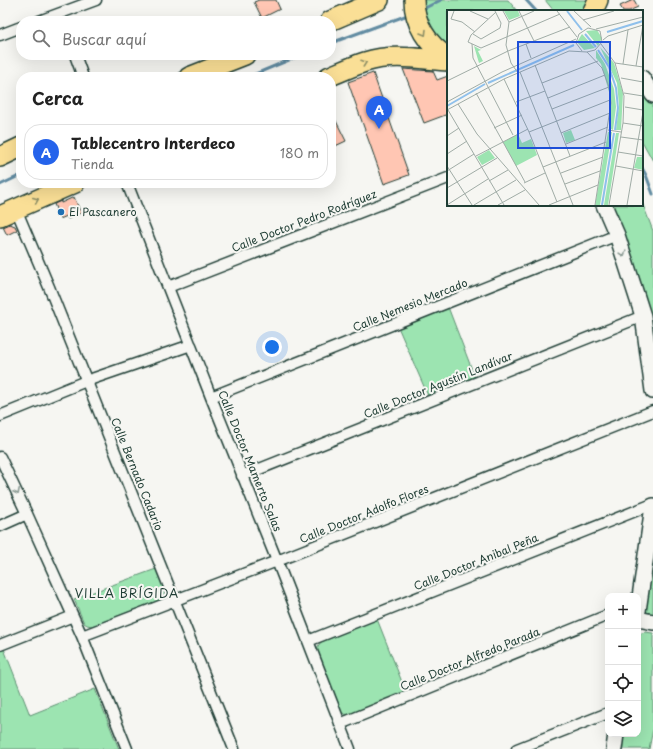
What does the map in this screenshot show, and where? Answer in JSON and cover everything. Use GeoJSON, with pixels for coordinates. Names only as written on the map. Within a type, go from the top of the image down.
{"type":"FeatureCollection","features":[{"type":"Feature","properties":{"kind":"highway"},"geometry":{"type":"LineString","coordinates":[[336,18],[378,0]]}},
{"type":"Feature","properties":{"kind":"highway"},"geometry":{"type":"LineString","coordinates":[[414,0],[418,21],[425,35],[434,46],[447,56]]}},
{"type":"Feature","properties":{"kind":"highway"},"geometry":{"type":"LineString","coordinates":[[593,10],[598,0]]}},
{"type":"Feature","properties":{"kind":"highway"},"geometry":{"type":"LineString","coordinates":[[336,74],[366,62],[384,58],[400,57],[447,61]]}},
{"type":"Feature","properties":{"kind":"highway"},"geometry":{"type":"LineString","coordinates":[[202,72],[232,60]]}},
{"type":"Feature","properties":{"kind":"highway"},"geometry":{"type":"LineString","coordinates":[[0,157],[16,149]]}},
{"type":"Feature","properties":{"kind":"highway"},"geometry":{"type":"LineString","coordinates":[[8,212],[63,188]]}},
{"type":"Feature","properties":{"kind":"main road"},"geometry":{"type":"LineString","coordinates":[[643,80],[653,95]]}},
{"type":"Feature","properties":{"kind":"main road"},"geometry":{"type":"LineString","coordinates":[[604,206],[617,234],[642,316],[653,391]]}},
{"type":"Feature","properties":{"kind":"main road"},"geometry":{"type":"LineString","coordinates":[[640,593],[653,505]]}},
{"type":"Feature","properties":{"kind":"main road"},"geometry":{"type":"LineString","coordinates":[[641,620],[653,622]]}},
{"type":"Feature","properties":{"kind":"main road"},"geometry":{"type":"LineString","coordinates":[[614,749],[616,737]]}},
{"type":"Feature","properties":{"kind":"street"},"geometry":{"type":"LineString","coordinates":[[64,16],[96,0]]}},
{"type":"Feature","properties":{"kind":"street"},"geometry":{"type":"LineString","coordinates":[[0,35],[16,29]]}},
{"type":"Feature","properties":{"kind":"street"},"geometry":{"type":"LineString","coordinates":[[77,60],[81,72]]}},
{"type":"Feature","properties":{"kind":"street","name":"Calle Doctor Pedro Rodríguez"},"geometry":{"type":"LineString","coordinates":[[168,287],[447,178]]}},
{"type":"Feature","properties":{"kind":"street","name":"Calle Doctor Mamerto Salas"},"geometry":{"type":"LineString","coordinates":[[129,188],[350,749]]}},
{"type":"Feature","properties":{"kind":"street","name":"Calle Bernado Cadario"},"geometry":{"type":"LineString","coordinates":[[8,212],[49,287],[234,749]]}},
{"type":"Feature","properties":{"kind":"street","name":"Calle Nemesio Mercado"},"geometry":{"type":"LineString","coordinates":[[211,397],[617,234]]}},
{"type":"Feature","properties":{"kind":"street","name":"Calle Doctor Agustín Landívar"},"geometry":{"type":"LineString","coordinates":[[242,476],[642,316]]}},
{"type":"Feature","properties":{"kind":"street"},"geometry":{"type":"LineString","coordinates":[[0,416],[86,381],[191,345]]}},
{"type":"Feature","properties":{"kind":"street","name":"Calle Doctor Adolfo Flores"},"geometry":{"type":"LineString","coordinates":[[82,636],[277,561],[653,411]]}},
{"type":"Feature","properties":{"kind":"street"},"geometry":{"type":"LineString","coordinates":[[0,457],[82,636],[127,749]]}},
{"type":"Feature","properties":{"kind":"street","name":"Calle Doctor Anibal Peña"},"geometry":{"type":"LineString","coordinates":[[308,642],[653,505]]}},
{"type":"Feature","properties":{"kind":"street"},"geometry":{"type":"LineString","coordinates":[[0,526],[27,514]]}},
{"type":"Feature","properties":{"kind":"street"},"geometry":{"type":"LineString","coordinates":[[0,645],[73,616]]}},
{"type":"Feature","properties":{"kind":"street","name":"Calle Doctor Alfredo Parada"},"geometry":{"type":"LineString","coordinates":[[340,724],[605,616]]}},
{"type":"Feature","properties":{"kind":"street"},"geometry":{"type":"LineString","coordinates":[[517,749],[605,714]]}},
{"type":"Feature","properties":{"kind":"green space"},"geometry":{"type":"Polygon","coordinates":[[[422,0],[508,0],[516,10],[447,10],[447,44],[434,31],[422,0]]]}},
{"type":"Feature","properties":{"kind":"green space"},"geometry":{"type":"Polygon","coordinates":[[[545,0],[589,0],[583,10],[553,10],[545,0]]]}},
{"type":"Feature","properties":{"kind":"green space"},"geometry":{"type":"Polygon","coordinates":[[[643,86],[653,102],[653,161],[643,143],[643,86]]]}},
{"type":"Feature","properties":{"kind":"green space"},"geometry":{"type":"Polygon","coordinates":[[[643,205],[653,231],[653,343],[610,206],[643,206],[643,205]]]}},
{"type":"Feature","properties":{"kind":"green space"},"geometry":{"type":"Polygon","coordinates":[[[448,307],[476,380],[429,398],[398,327],[448,307]]]}},
{"type":"Feature","properties":{"kind":"green space"},"geometry":{"type":"Polygon","coordinates":[[[653,555],[653,615],[645,612],[653,555]]]}},
{"type":"Feature","properties":{"kind":"green space"},"geometry":{"type":"Polygon","coordinates":[[[156,569],[165,590],[164,595],[160,600],[92,626],[84,623],[74,599],[156,569]]]}},
{"type":"Feature","properties":{"kind":"green space"},"geometry":{"type":"Polygon","coordinates":[[[377,619],[406,692],[351,715],[344,714],[339,711],[317,652],[318,646],[321,642],[377,619]]]}},
{"type":"Feature","properties":{"kind":"green space"},"geometry":{"type":"Polygon","coordinates":[[[645,632],[653,633],[653,729],[649,749],[620,749],[622,737],[641,737],[641,633],[645,632]]]}},
{"type":"Feature","properties":{"kind":"green space"},"geometry":{"type":"Polygon","coordinates":[[[4,649],[30,715],[95,689],[119,749],[0,749],[0,650],[4,649]]]}},
{"type":"Feature","properties":{"kind":"building"},"geometry":{"type":"Polygon","coordinates":[[[259,0],[276,0],[280,9],[266,16],[261,16],[254,2],[259,0]]]}},
{"type":"Feature","properties":{"kind":"building"},"geometry":{"type":"Polygon","coordinates":[[[634,0],[638,7],[631,10],[622,10],[620,6],[634,0]]]}},
{"type":"Feature","properties":{"kind":"building"},"geometry":{"type":"Polygon","coordinates":[[[403,69],[433,71],[437,80],[447,76],[447,114],[424,123],[403,69]]]}},
{"type":"Feature","properties":{"kind":"building"},"geometry":{"type":"Polygon","coordinates":[[[373,73],[409,175],[384,184],[348,82],[373,73]]]}},
{"type":"Feature","properties":{"kind":"building"},"geometry":{"type":"Polygon","coordinates":[[[336,121],[346,141],[336,146],[336,121]]]}},
{"type":"Feature","properties":{"kind":"building"},"geometry":{"type":"Polygon","coordinates":[[[74,197],[81,213],[68,219],[67,216],[60,219],[54,204],[61,201],[61,203],[74,197]]]}},
{"type":"Feature","properties":{"kind":"building"},"geometry":{"type":"Polygon","coordinates":[[[10,224],[15,226],[17,230],[7,235],[3,227],[10,224]]]}},
{"type":"Feature","properties":{"kind":"waterway"},"geometry":{"type":"LineString","coordinates":[[425,8],[441,0]]}},
{"type":"Feature","properties":{"kind":"waterway"},"geometry":{"type":"LineString","coordinates":[[526,0],[535,10]]}},
{"type":"Feature","properties":{"kind":"waterway"},"geometry":{"type":"LineString","coordinates":[[336,41],[405,16]]}},
{"type":"Feature","properties":{"kind":"waterway"},"geometry":{"type":"LineString","coordinates":[[260,72],[289,60]]}},
{"type":"Feature","properties":{"kind":"waterway"},"geometry":{"type":"LineString","coordinates":[[643,170],[653,194]]}},
{"type":"Feature","properties":{"kind":"waterway"},"geometry":{"type":"LineString","coordinates":[[0,185],[16,177]]}},
{"type":"Feature","properties":{"kind":"place","name":"Tablecentro Interdeco"},"geometry":{"type":"Point","coordinates":[379,129]}},
{"type":"Feature","properties":{"kind":"place","name":"El Pascanero"},"geometry":{"type":"Point","coordinates":[61,212]}},
{"type":"Feature","properties":{"kind":"district","name":"VILLA BRÍGIDA"},"geometry":{"type":"Point","coordinates":[127,594]}}]}
